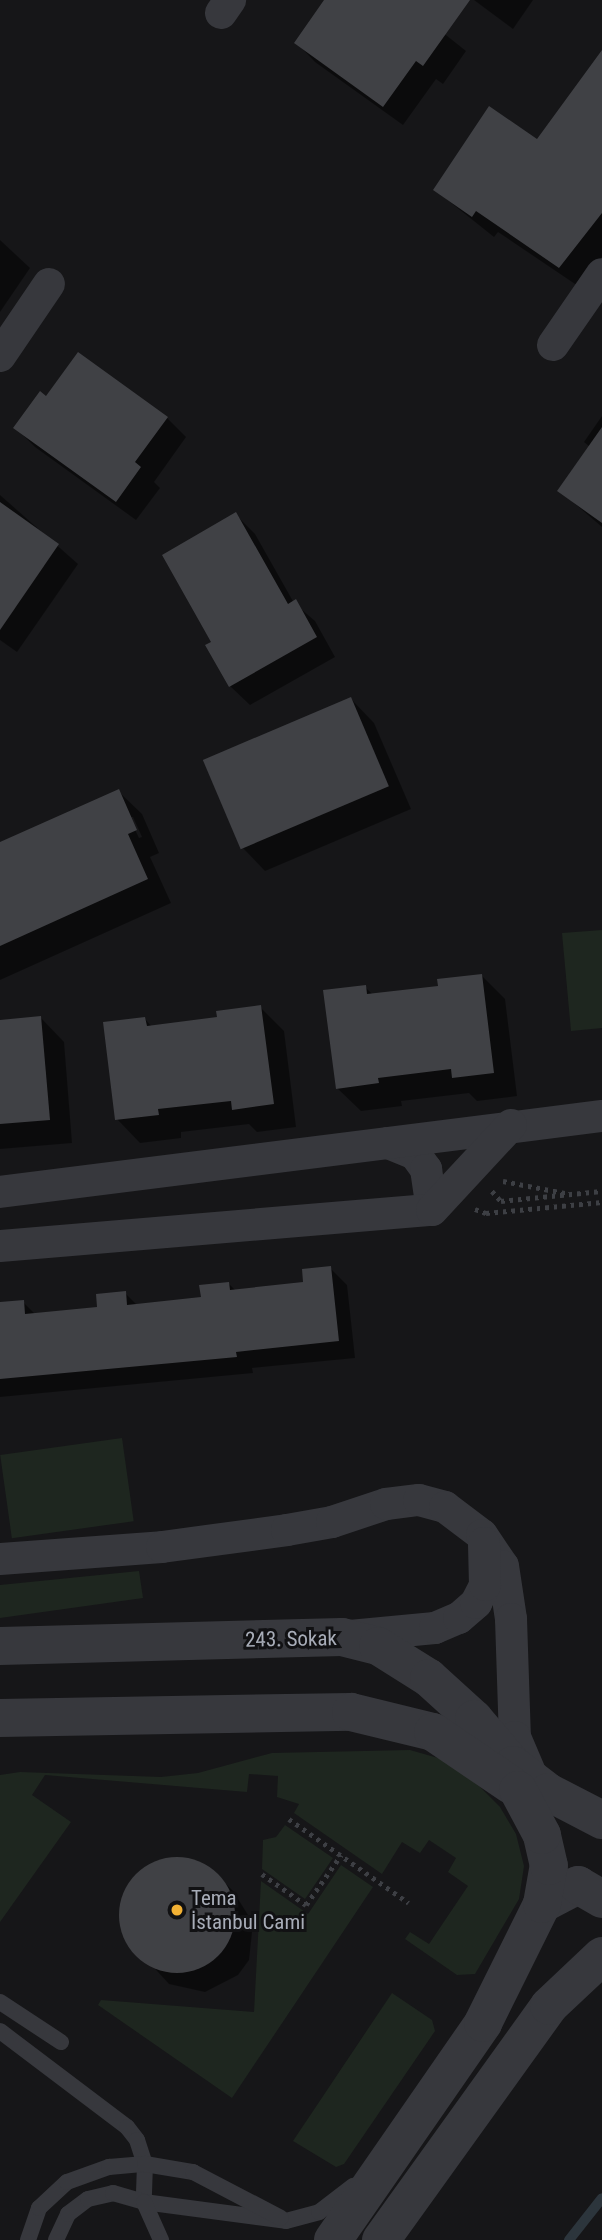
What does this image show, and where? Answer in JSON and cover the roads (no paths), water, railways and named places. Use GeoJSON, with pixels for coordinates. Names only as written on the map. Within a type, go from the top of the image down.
{"type":"FeatureCollection","features":[{"type":"Feature","properties":{"kind":"street"},"geometry":{"type":"LineString","coordinates":[[552,345],[602,274]]}},
{"type":"Feature","properties":{"kind":"street"},"geometry":{"type":"LineString","coordinates":[[0,356],[49,284]]}},
{"type":"Feature","properties":{"kind":"street"},"geometry":{"type":"LineString","coordinates":[[0,1192],[511,1125],[602,1116]]}},
{"type":"Feature","properties":{"kind":"street"},"geometry":{"type":"LineString","coordinates":[[0,1246],[432,1210],[511,1125]]}},
{"type":"Feature","properties":{"kind":"street"},"geometry":{"type":"LineString","coordinates":[[388,1143],[415,1154],[426,1169],[433,1195],[432,1210]]}},
{"type":"Feature","properties":{"kind":"street"},"geometry":{"type":"LineString","coordinates":[[0,1559],[162,1547],[287,1530],[332,1522],[386,1504],[419,1500],[445,1507],[482,1535],[503,1566],[511,1619],[515,1737],[549,1866],[542,1904],[505,1986],[333,2240]]}},
{"type":"Feature","properties":{"kind":"street"},"geometry":{"type":"LineString","coordinates":[[342,1637],[435,1628],[459,1618],[476,1602],[485,1585],[488,1570],[482,1535]]}},
{"type":"Feature","properties":{"kind":"street","name":"243. Sokak"},"geometry":{"type":"LineString","coordinates":[[0,1646],[342,1637],[378,1646],[429,1678],[526,1786],[602,1820]]}},
{"type":"Feature","properties":{"kind":"street","name":"243. Sokak"},"geometry":{"type":"LineString","coordinates":[[0,1718],[351,1712],[433,1732],[526,1786],[602,1837]]}},
{"type":"Feature","properties":{"kind":"street"},"geometry":{"type":"LineString","coordinates":[[542,1904],[578,1885],[602,1899]]}},
{"type":"Feature","properties":{"kind":"street"},"geometry":{"type":"LineString","coordinates":[[381,2240],[549,2006],[602,1956]]}},
{"type":"Feature","properties":{"kind":"lane"},"geometry":{"type":"LineString","coordinates":[[0,2002],[61,2042]]}},
{"type":"Feature","properties":{"kind":"lane"},"geometry":{"type":"LineString","coordinates":[[0,2031],[116,2115],[137,2140],[145,2164],[145,2202],[161,2240]]}},
{"type":"Feature","properties":{"kind":"lane"},"geometry":{"type":"LineString","coordinates":[[56,2240],[61,2221],[89,2199],[113,2193],[145,2202],[286,2221],[334,2203],[414,2122]]}},
{"type":"Feature","properties":{"kind":"lane"},"geometry":{"type":"LineString","coordinates":[[28,2240],[39,2208],[67,2182],[109,2168],[145,2164],[193,2172],[286,2221]]}},
{"type":"Feature","properties":{"kind":"waterway"},"geometry":{"type":"LineString","coordinates":[[569,2240],[602,2198]]}},
{"type":"Feature","properties":{"kind":"place","name":"Tema İstanbul Cami"},"geometry":{"type":"Point","coordinates":[177,1910]}}]}
